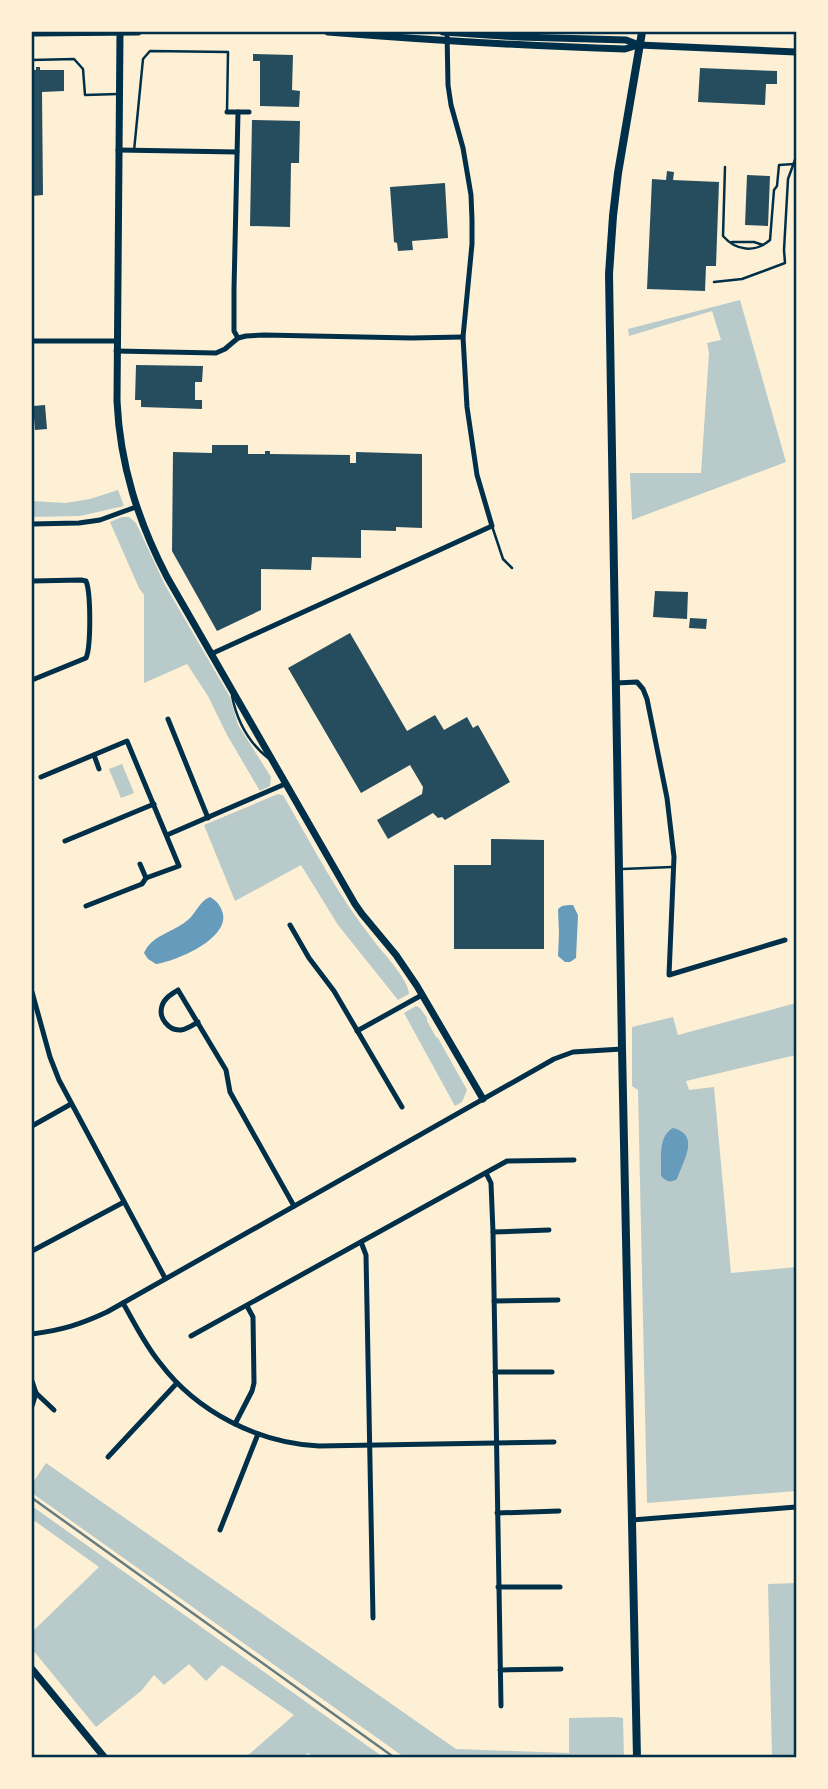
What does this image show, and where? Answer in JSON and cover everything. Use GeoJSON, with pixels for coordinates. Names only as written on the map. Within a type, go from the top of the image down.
{"type":"FeatureCollection","features":[{"type":"Feature","properties":{"kind":"main road"},"geometry":{"type":"LineString","coordinates":[[637,1758],[609,274],[612,216],[642,32]]}},
{"type":"Feature","properties":{"kind":"street"},"geometry":{"type":"LineString","coordinates":[[120,32],[117,401],[120,435],[136,507],[167,577],[285,784],[362,914],[396,955],[483,1099]]}},
{"type":"Feature","properties":{"kind":"street"},"geometry":{"type":"LineString","coordinates":[[32,33],[138,32]]}},
{"type":"Feature","properties":{"kind":"street"},"geometry":{"type":"LineString","coordinates":[[328,32],[416,35],[446,41],[625,49],[639,45]]}},
{"type":"Feature","properties":{"kind":"street"},"geometry":{"type":"LineString","coordinates":[[211,654],[492,526],[477,474],[466,395],[463,337],[472,244],[471,195],[463,148],[451,105],[445,32],[626,40],[639,45],[796,52]]}},
{"type":"Feature","properties":{"kind":"street"},"geometry":{"type":"LineString","coordinates":[[228,112],[248,112]]}},
{"type":"Feature","properties":{"kind":"street"},"geometry":{"type":"LineString","coordinates":[[238,112],[234,331],[238,338]]}},
{"type":"Feature","properties":{"kind":"street"},"geometry":{"type":"LineString","coordinates":[[118,150],[237,152]]}},
{"type":"Feature","properties":{"kind":"street"},"geometry":{"type":"LineString","coordinates":[[116,351],[216,353],[238,338],[264,335],[463,337]]}},
{"type":"Feature","properties":{"kind":"street"},"geometry":{"type":"LineString","coordinates":[[32,341],[116,341]]}},
{"type":"Feature","properties":{"kind":"street"},"geometry":{"type":"LineString","coordinates":[[32,524],[100,520],[136,507]]}},
{"type":"Feature","properties":{"kind":"street"},"geometry":{"type":"LineString","coordinates":[[32,580],[81,580],[86,581],[89,587],[89,652],[86,658],[32,680]]}},
{"type":"Feature","properties":{"kind":"street"},"geometry":{"type":"LineString","coordinates":[[616,683],[637,682],[643,689],[667,798],[674,867],[669,975],[785,940]]}},
{"type":"Feature","properties":{"kind":"street"},"geometry":{"type":"LineString","coordinates":[[168,719],[208,818]]}},
{"type":"Feature","properties":{"kind":"street"},"geometry":{"type":"LineString","coordinates":[[41,777],[127,741],[179,866],[86,906]]}},
{"type":"Feature","properties":{"kind":"street"},"geometry":{"type":"LineString","coordinates":[[94,755],[99,769]]}},
{"type":"Feature","properties":{"kind":"street"},"geometry":{"type":"LineString","coordinates":[[167,835],[285,784]]}},
{"type":"Feature","properties":{"kind":"street"},"geometry":{"type":"LineString","coordinates":[[65,841],[154,804]]}},
{"type":"Feature","properties":{"kind":"street"},"geometry":{"type":"LineString","coordinates":[[140,864],[146,878]]}},
{"type":"Feature","properties":{"kind":"street"},"geometry":{"type":"LineString","coordinates":[[290,925],[309,958],[334,991],[402,1107]]}},
{"type":"Feature","properties":{"kind":"street"},"geometry":{"type":"LineString","coordinates":[[198,1022],[181,1030],[169,1027],[162,1014],[163,1003],[178,990],[198,1022],[226,1070],[230,1092],[294,1206]]}},
{"type":"Feature","properties":{"kind":"street"},"geometry":{"type":"LineString","coordinates":[[32,992],[34,1012],[71,1104],[165,1278]]}},
{"type":"Feature","properties":{"kind":"street"},"geometry":{"type":"LineString","coordinates":[[357,1031],[422,995]]}},
{"type":"Feature","properties":{"kind":"street"},"geometry":{"type":"LineString","coordinates":[[32,1334],[79,1325],[123,1303],[537,1068],[562,1056],[582,1051],[622,1049]]}},
{"type":"Feature","properties":{"kind":"street"},"geometry":{"type":"LineString","coordinates":[[32,1126],[71,1104]]}},
{"type":"Feature","properties":{"kind":"street"},"geometry":{"type":"LineString","coordinates":[[191,1335],[507,1161],[574,1160]]}},
{"type":"Feature","properties":{"kind":"street"},"geometry":{"type":"LineString","coordinates":[[486,1173],[491,1183],[493,1232],[502,1706]]}},
{"type":"Feature","properties":{"kind":"street"},"geometry":{"type":"LineString","coordinates":[[32,1251],[124,1202]]}},
{"type":"Feature","properties":{"kind":"street"},"geometry":{"type":"LineString","coordinates":[[493,1232],[548,1230]]}},
{"type":"Feature","properties":{"kind":"street"},"geometry":{"type":"LineString","coordinates":[[361,1242],[366,1255],[373,1618]]}},
{"type":"Feature","properties":{"kind":"street"},"geometry":{"type":"LineString","coordinates":[[494,1301],[558,1300]]}},
{"type":"Feature","properties":{"kind":"street"},"geometry":{"type":"LineString","coordinates":[[123,1303],[146,1344],[177,1383],[209,1409],[258,1434],[308,1446],[554,1443]]}},
{"type":"Feature","properties":{"kind":"street"},"geometry":{"type":"LineString","coordinates":[[235,1424],[254,1383],[253,1317],[247,1306]]}},
{"type":"Feature","properties":{"kind":"street"},"geometry":{"type":"LineString","coordinates":[[495,1373],[552,1372]]}},
{"type":"Feature","properties":{"kind":"street"},"geometry":{"type":"LineString","coordinates":[[32,1381],[36,1393],[54,1410]]}},
{"type":"Feature","properties":{"kind":"street"},"geometry":{"type":"LineString","coordinates":[[108,1457],[177,1383]]}},
{"type":"Feature","properties":{"kind":"street"},"geometry":{"type":"LineString","coordinates":[[32,1406],[36,1393]]}},
{"type":"Feature","properties":{"kind":"street"},"geometry":{"type":"LineString","coordinates":[[220,1530],[258,1434]]}},
{"type":"Feature","properties":{"kind":"street"},"geometry":{"type":"LineString","coordinates":[[632,1520],[796,1507]]}},
{"type":"Feature","properties":{"kind":"street"},"geometry":{"type":"LineString","coordinates":[[497,1513],[559,1511]]}},
{"type":"Feature","properties":{"kind":"street"},"geometry":{"type":"LineString","coordinates":[[498,1587],[560,1587]]}},
{"type":"Feature","properties":{"kind":"street"},"geometry":{"type":"LineString","coordinates":[[32,1669],[105,1758]]}},
{"type":"Feature","properties":{"kind":"street"},"geometry":{"type":"LineString","coordinates":[[500,1671],[561,1669]]}},
{"type":"Feature","properties":{"kind":"lane"},"geometry":{"type":"LineString","coordinates":[[134,150],[143,59],[150,51],[228,52],[228,112]]}},
{"type":"Feature","properties":{"kind":"lane"},"geometry":{"type":"LineString","coordinates":[[32,60],[74,59],[83,69],[85,95],[119,94]]}},
{"type":"Feature","properties":{"kind":"lane"},"geometry":{"type":"LineString","coordinates":[[714,282],[742,279],[785,263],[788,179],[796,156]]}},
{"type":"Feature","properties":{"kind":"lane"},"geometry":{"type":"LineString","coordinates":[[725,167],[723,236],[740,248],[752,249],[770,240],[779,164],[794,164]]}},
{"type":"Feature","properties":{"kind":"lane"},"geometry":{"type":"LineString","coordinates":[[729,242],[754,242],[763,245]]}},
{"type":"Feature","properties":{"kind":"lane"},"geometry":{"type":"LineString","coordinates":[[492,526],[503,559],[512,568]]}},
{"type":"Feature","properties":{"kind":"lane"},"geometry":{"type":"LineString","coordinates":[[619,869],[674,867]]}},
{"type":"Feature","properties":{"kind":"shaded area"},"geometry":{"type":"Polygon","coordinates":[[[740,300],[786,462],[632,520],[630,473],[701,473],[709,353],[707,343],[721,340],[712,311],[629,336],[628,329],[740,300]]]}},
{"type":"Feature","properties":{"kind":"shaded area"},"geometry":{"type":"Polygon","coordinates":[[[118,490],[124,506],[80,516],[32,517],[32,501],[65,503],[118,490]]]}},
{"type":"Feature","properties":{"kind":"shaded area"},"geometry":{"type":"Polygon","coordinates":[[[129,517],[136,523],[165,585],[230,697],[238,725],[271,777],[270,786],[260,791],[208,696],[187,664],[144,683],[144,595],[110,522],[129,517]]]}},
{"type":"Feature","properties":{"kind":"shaded area"},"geometry":{"type":"Polygon","coordinates":[[[122,764],[134,793],[121,798],[109,769],[122,764]]]}},
{"type":"Feature","properties":{"kind":"shaded area"},"geometry":{"type":"Polygon","coordinates":[[[278,794],[283,795],[337,888],[400,974],[409,994],[398,1000],[338,925],[301,865],[235,901],[204,825],[278,794]]]}},
{"type":"Feature","properties":{"kind":"shaded area"},"geometry":{"type":"Polygon","coordinates":[[[796,1003],[796,1055],[686,1081],[689,1090],[714,1087],[731,1273],[796,1267],[796,1491],[647,1503],[638,1090],[632,1086],[632,1027],[673,1017],[678,1035],[796,1003]]]}},
{"type":"Feature","properties":{"kind":"shaded area"},"geometry":{"type":"Polygon","coordinates":[[[416,1006],[427,1018],[467,1090],[462,1102],[455,1106],[404,1013],[416,1006]]]}},
{"type":"Feature","properties":{"kind":"shaded area"},"geometry":{"type":"Polygon","coordinates":[[[46,1463],[456,1749],[569,1753],[569,1718],[616,1717],[623,1718],[624,1757],[404,1757],[32,1493],[32,1484],[46,1463]]]}},
{"type":"Feature","properties":{"kind":"shaded area"},"geometry":{"type":"Polygon","coordinates":[[[32,1506],[383,1757],[314,1757],[308,1753],[302,1757],[248,1757],[294,1715],[222,1665],[206,1681],[189,1664],[164,1685],[154,1675],[141,1691],[96,1727],[32,1649],[32,1632],[99,1567],[32,1519],[32,1506]]]}},
{"type":"Feature","properties":{"kind":"shaded area"},"geometry":{"type":"Polygon","coordinates":[[[796,1583],[796,1757],[772,1757],[768,1584],[796,1583]]]}},
{"type":"Feature","properties":{"kind":"water"},"geometry":{"type":"Polygon","coordinates":[[[210,897],[215,900],[223,914],[218,932],[210,940],[165,962],[156,964],[148,959],[144,953],[153,941],[184,923],[210,897]]]}},
{"type":"Feature","properties":{"kind":"water"},"geometry":{"type":"Polygon","coordinates":[[[573,905],[578,915],[576,958],[565,962],[558,956],[558,909],[573,905]]]}},
{"type":"Feature","properties":{"kind":"water"},"geometry":{"type":"Polygon","coordinates":[[[673,1128],[686,1136],[688,1149],[677,1179],[667,1181],[661,1176],[662,1143],[673,1128]]]}},
{"type":"Feature","properties":{"kind":"building"},"geometry":{"type":"Polygon","coordinates":[[[253,54],[293,55],[292,90],[300,91],[299,107],[260,106],[260,61],[253,61],[253,54]]]}},
{"type":"Feature","properties":{"kind":"building"},"geometry":{"type":"Polygon","coordinates":[[[36,67],[40,67],[40,70],[64,70],[64,91],[42,92],[43,195],[32,196],[32,70],[36,70],[36,67]]]}},
{"type":"Feature","properties":{"kind":"building"},"geometry":{"type":"Polygon","coordinates":[[[700,68],[777,71],[777,84],[766,84],[765,105],[698,102],[700,68]]]}},
{"type":"Feature","properties":{"kind":"building"},"geometry":{"type":"Polygon","coordinates":[[[252,120],[300,121],[299,163],[291,163],[290,227],[250,226],[252,120]]]}},
{"type":"Feature","properties":{"kind":"building"},"geometry":{"type":"Polygon","coordinates":[[[667,171],[674,172],[673,180],[719,182],[716,266],[706,266],[705,291],[647,289],[652,179],[666,180],[667,171]]]}},
{"type":"Feature","properties":{"kind":"building"},"geometry":{"type":"Polygon","coordinates":[[[747,175],[770,176],[768,226],[745,225],[747,175]]]}},
{"type":"Feature","properties":{"kind":"building"},"geometry":{"type":"Polygon","coordinates":[[[445,183],[448,238],[412,241],[413,250],[398,251],[397,243],[394,242],[390,187],[445,183]]]}},
{"type":"Feature","properties":{"kind":"building"},"geometry":{"type":"Polygon","coordinates":[[[136,365],[203,366],[202,382],[195,382],[195,400],[202,400],[202,409],[141,407],[141,400],[135,400],[136,365]]]}},
{"type":"Feature","properties":{"kind":"building"},"geometry":{"type":"Polygon","coordinates":[[[45,405],[47,429],[35,430],[33,406],[45,405]]]}},
{"type":"Feature","properties":{"kind":"building"},"geometry":{"type":"Polygon","coordinates":[[[212,445],[248,445],[248,454],[265,454],[265,451],[270,451],[270,454],[350,455],[350,463],[356,463],[356,452],[422,454],[422,528],[396,527],[396,531],[361,530],[361,558],[312,557],[311,570],[261,569],[261,610],[217,631],[172,551],[173,452],[212,453],[212,445]]]}},
{"type":"Feature","properties":{"kind":"building"},"geometry":{"type":"Polygon","coordinates":[[[655,591],[688,592],[687,619],[653,617],[655,591]]]}},
{"type":"Feature","properties":{"kind":"building"},"geometry":{"type":"Polygon","coordinates":[[[690,618],[707,619],[706,629],[689,628],[690,618]]]}},
{"type":"Feature","properties":{"kind":"building"},"geometry":{"type":"Polygon","coordinates":[[[350,633],[407,731],[435,715],[444,730],[467,717],[473,728],[478,725],[510,782],[445,820],[433,813],[388,839],[377,820],[422,794],[423,787],[410,765],[361,793],[288,668],[350,633]]]}},
{"type":"Feature","properties":{"kind":"building"},"geometry":{"type":"Polygon","coordinates":[[[491,839],[544,840],[544,949],[454,949],[454,865],[491,865],[491,839]]]}},
{"type":"Feature","properties":{"kind":"railway"},"geometry":{"type":"LineString","coordinates":[[32,1498],[395,1758]]}}]}
